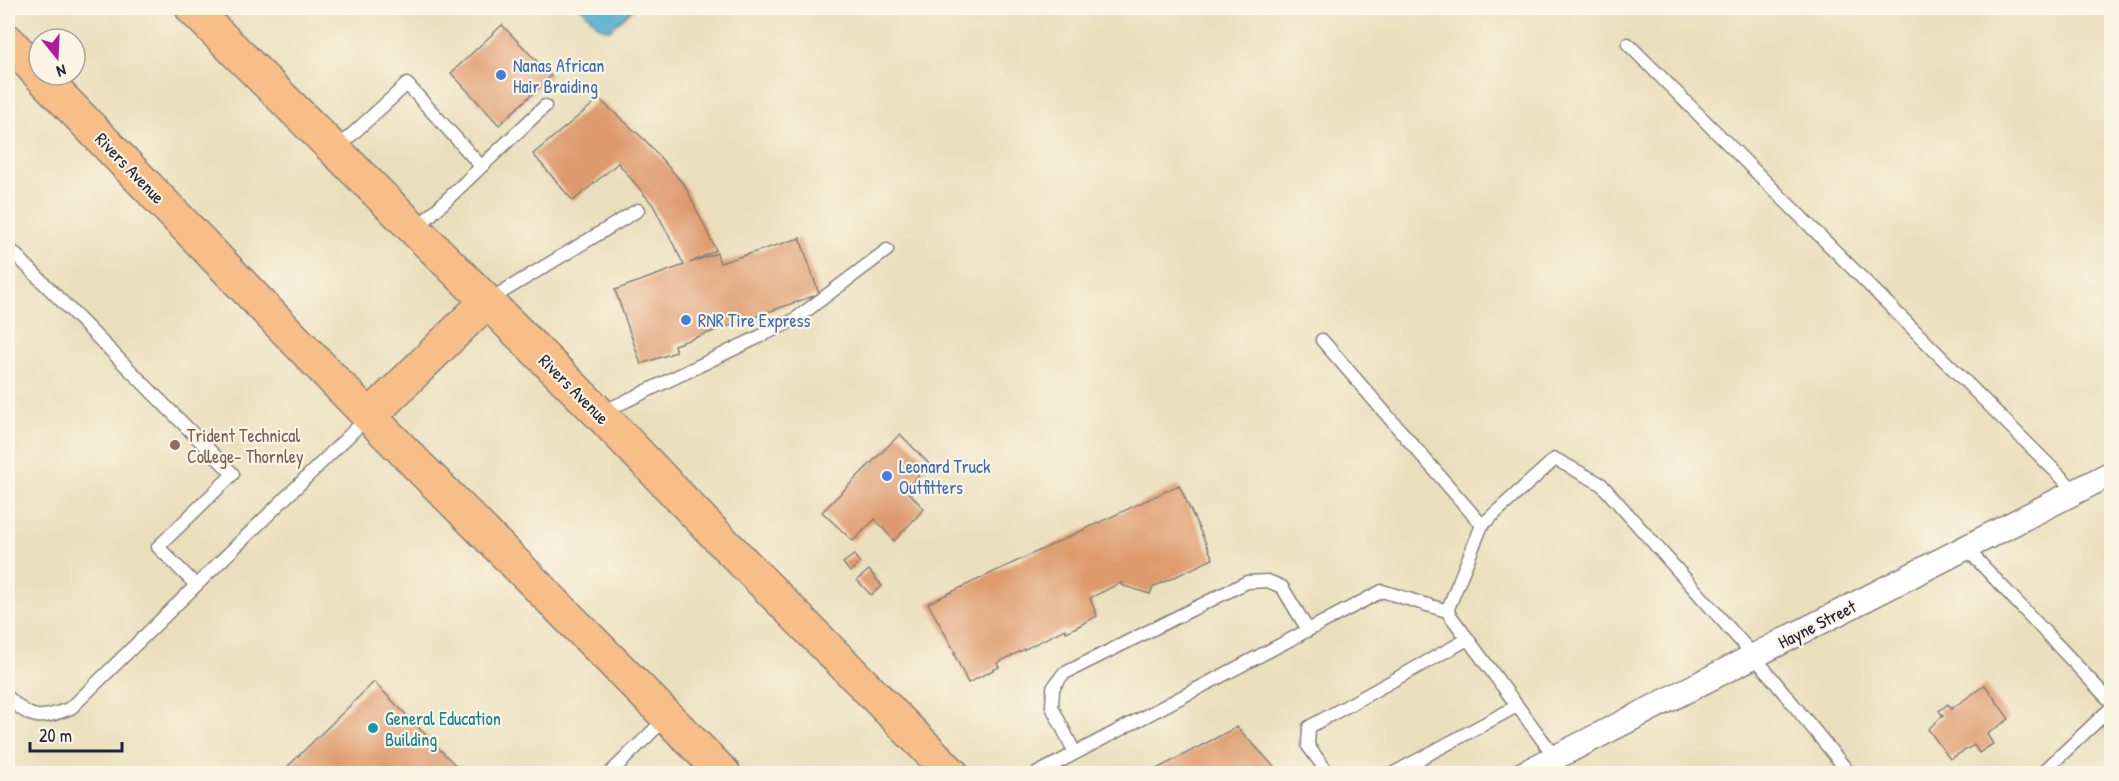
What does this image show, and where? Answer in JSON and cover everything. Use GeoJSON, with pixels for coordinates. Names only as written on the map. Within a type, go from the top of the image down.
{"type":"FeatureCollection","features":[{"type":"Feature","properties":{"kind":"main road","name":"Rivers Avenue"},"geometry":{"type":"LineString","coordinates":[[192,8],[600,414],[952,774]]}},
{"type":"Feature","properties":{"kind":"main road","name":"Rivers Avenue"},"geometry":{"type":"LineString","coordinates":[[8,41],[27,61]]}},
{"type":"Feature","properties":{"kind":"main road","name":"Rivers Avenue"},"geometry":{"type":"LineString","coordinates":[[53,87],[370,416],[724,774]]}},
{"type":"Feature","properties":{"kind":"main road"},"geometry":{"type":"LineString","coordinates":[[370,416],[486,302]]}},
{"type":"Feature","properties":{"kind":"street","name":"Hayne Street"},"geometry":{"type":"LineString","coordinates":[[1523,774],[2112,473]]}},
{"type":"Feature","properties":{"kind":"lane"},"geometry":{"type":"LineString","coordinates":[[1628,44],[2076,492]]}},
{"type":"Feature","properties":{"kind":"lane"},"geometry":{"type":"LineString","coordinates":[[334,150],[406,84],[481,166]]}},
{"type":"Feature","properties":{"kind":"lane"},"geometry":{"type":"LineString","coordinates":[[414,231],[545,106]]}},
{"type":"Feature","properties":{"kind":"lane"},"geometry":{"type":"LineString","coordinates":[[486,302],[638,210]]}},
{"type":"Feature","properties":{"kind":"lane"},"geometry":{"type":"LineString","coordinates":[[8,247],[233,474],[158,547],[196,585]]}},
{"type":"Feature","properties":{"kind":"lane"},"geometry":{"type":"LineString","coordinates":[[600,414],[794,320],[887,250]]}},
{"type":"Feature","properties":{"kind":"lane"},"geometry":{"type":"LineString","coordinates":[[1322,340],[1482,525]]}},
{"type":"Feature","properties":{"kind":"lane"},"geometry":{"type":"LineString","coordinates":[[8,697],[23,712],[46,718],[71,708],[370,416]]}},
{"type":"Feature","properties":{"kind":"lane"},"geometry":{"type":"LineString","coordinates":[[1447,612],[1482,525],[1555,459],[1601,484],[1755,656],[1850,774]]}},
{"type":"Feature","properties":{"kind":"lane"},"geometry":{"type":"LineString","coordinates":[[1966,548],[2112,705],[2041,774]]}},
{"type":"Feature","properties":{"kind":"lane"},"geometry":{"type":"LineString","coordinates":[[1075,753],[1052,707],[1053,688],[1063,674],[1247,582],[1268,581],[1282,587],[1308,630]]}},
{"type":"Feature","properties":{"kind":"lane"},"geometry":{"type":"LineString","coordinates":[[1036,774],[1382,591],[1447,612],[1555,757]]}},
{"type":"Feature","properties":{"kind":"lane"},"geometry":{"type":"LineString","coordinates":[[1329,774],[1308,746],[1309,727],[1468,639]]}},
{"type":"Feature","properties":{"kind":"lane"},"geometry":{"type":"LineString","coordinates":[[1392,774],[1517,706]]}},
{"type":"Feature","properties":{"kind":"lane"},"geometry":{"type":"LineString","coordinates":[[609,774],[668,716]]}},
{"type":"Feature","properties":{"kind":"water"},"geometry":{"type":"Polygon","coordinates":[[[581,8],[634,8],[610,30],[600,27],[581,8]]]}},
{"type":"Feature","properties":{"kind":"building","name":"Nanas African Hair Braiding"},"geometry":{"type":"Polygon","coordinates":[[[502,25],[551,76],[499,125],[451,73],[502,25]]]}},
{"type":"Feature","properties":{"kind":"building"},"geometry":{"type":"Polygon","coordinates":[[[599,99],[645,140],[685,186],[716,250],[690,263],[717,253],[720,263],[800,238],[819,294],[674,345],[676,352],[641,364],[615,290],[684,265],[653,205],[618,163],[573,201],[533,154],[599,99]]]}},
{"type":"Feature","properties":{"kind":"building","name":"Leonard Truck Outfitters"},"geometry":{"type":"Polygon","coordinates":[[[900,434],[930,465],[905,488],[924,509],[894,541],[875,519],[853,541],[822,512],[900,434]]]}},
{"type":"Feature","properties":{"kind":"building"},"geometry":{"type":"Polygon","coordinates":[[[1179,485],[1213,559],[1153,587],[1150,594],[1121,585],[1122,582],[1090,598],[1097,616],[1071,630],[1066,632],[1065,629],[997,663],[999,667],[968,683],[954,654],[956,654],[928,603],[1179,485]]]}},
{"type":"Feature","properties":{"kind":"building"},"geometry":{"type":"Polygon","coordinates":[[[854,555],[860,563],[850,572],[843,563],[854,555]]]}},
{"type":"Feature","properties":{"kind":"building"},"geometry":{"type":"Polygon","coordinates":[[[869,570],[882,586],[871,595],[857,580],[869,570]]]}},
{"type":"Feature","properties":{"kind":"building","name":"General Education Building"},"geometry":{"type":"Polygon","coordinates":[[[374,682],[464,774],[280,774],[374,682]]]}},
{"type":"Feature","properties":{"kind":"building"},"geometry":{"type":"Polygon","coordinates":[[[1985,685],[2009,719],[1987,734],[1993,744],[1979,753],[1974,745],[1950,759],[1928,729],[1943,716],[1939,711],[1948,704],[1951,709],[1985,685]]]}},
{"type":"Feature","properties":{"kind":"building"},"geometry":{"type":"Polygon","coordinates":[[[1237,727],[1281,774],[1147,774],[1237,727]]]}},
{"type":"Feature","properties":{"kind":"place","name":"Nanas African Hair Braiding"},"geometry":{"type":"Point","coordinates":[501,75]}},
{"type":"Feature","properties":{"kind":"place","name":"RNR Tire Express"},"geometry":{"type":"Point","coordinates":[686,320]}},
{"type":"Feature","properties":{"kind":"place","name":"Trident Technical College- Thornley"},"geometry":{"type":"Point","coordinates":[175,445]}},
{"type":"Feature","properties":{"kind":"place","name":"Leonard Truck Outfitters"},"geometry":{"type":"Point","coordinates":[887,476]}},
{"type":"Feature","properties":{"kind":"place","name":"General Education Building"},"geometry":{"type":"Point","coordinates":[373,728]}}]}
